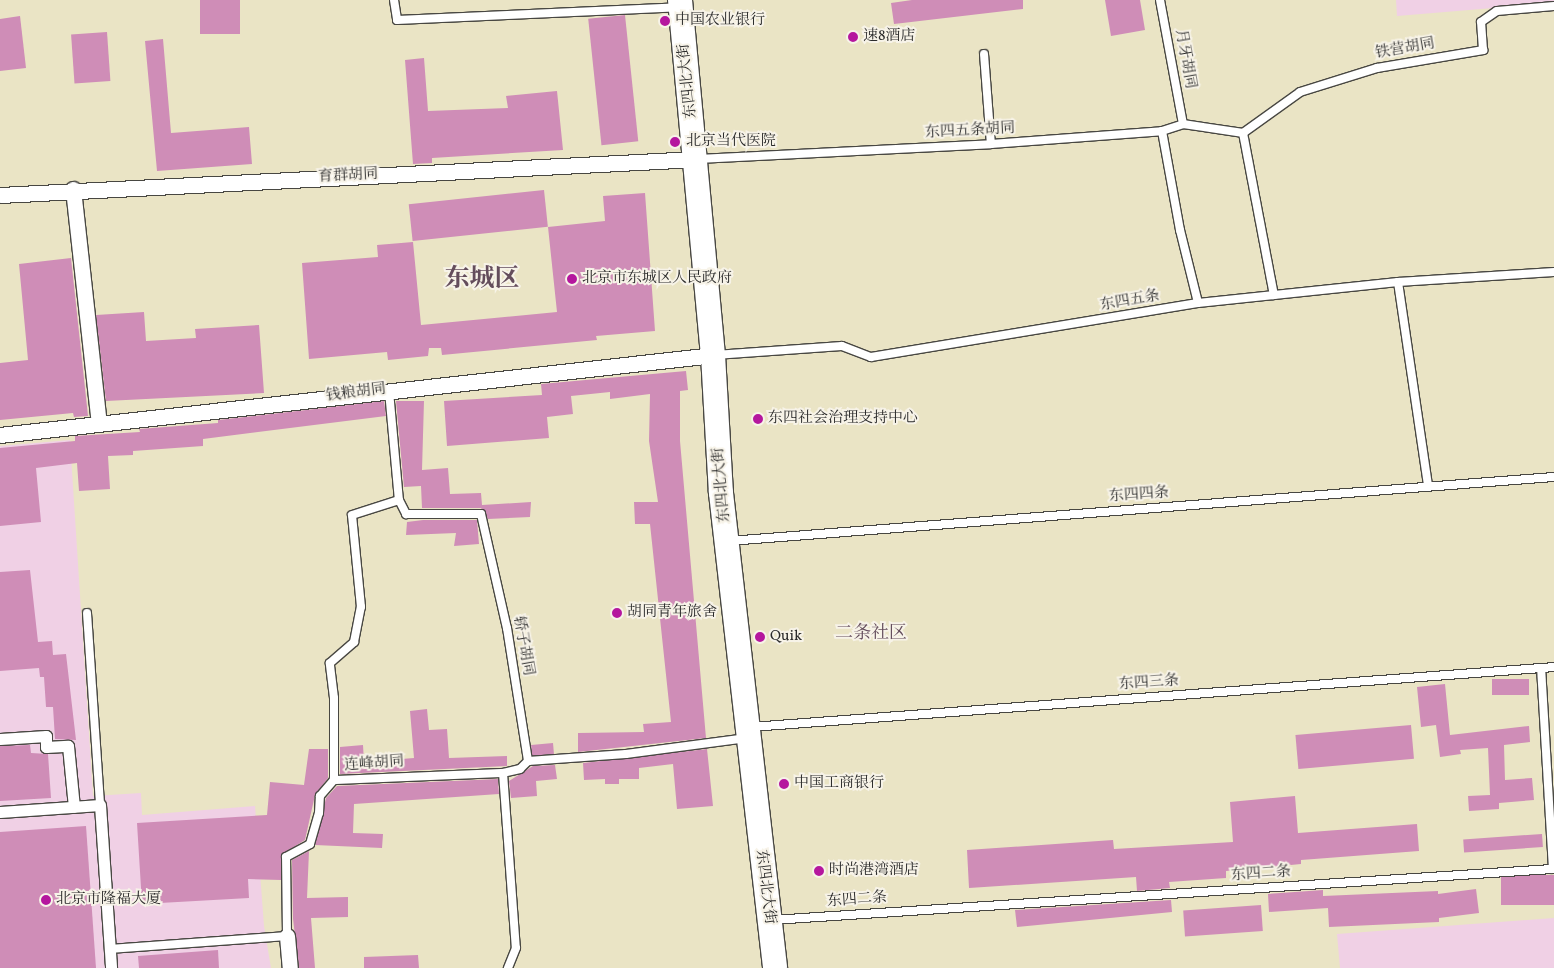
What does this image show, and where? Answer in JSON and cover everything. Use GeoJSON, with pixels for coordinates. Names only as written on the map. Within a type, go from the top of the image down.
{"type":"FeatureCollection","features":[{"type":"Feature","properties":{"kind":"main road","name":"东四北大街"},"geometry":{"type":"LineString","coordinates":[[681,4],[713,355],[726,541],[775,968]]}},
{"type":"Feature","properties":{"kind":"street","name":"育群胡同"},"geometry":{"type":"LineString","coordinates":[[0,195],[73,189],[696,159]]}},
{"type":"Feature","properties":{"kind":"street"},"geometry":{"type":"LineString","coordinates":[[73,189],[100,424]]}},
{"type":"Feature","properties":{"kind":"street","name":"钱粮胡同"},"geometry":{"type":"LineString","coordinates":[[0,436],[389,389],[713,355]]}},
{"type":"Feature","properties":{"kind":"street"},"geometry":{"type":"LineString","coordinates":[[0,739],[46,736],[46,748],[68,746],[74,807]]}},
{"type":"Feature","properties":{"kind":"street"},"geometry":{"type":"LineString","coordinates":[[0,812],[100,806],[111,968]]}},
{"type":"Feature","properties":{"kind":"street"},"geometry":{"type":"LineString","coordinates":[[287,936],[290,968]]}},
{"type":"Feature","properties":{"kind":"lane"},"geometry":{"type":"LineString","coordinates":[[394,0],[397,20],[681,4]]}},
{"type":"Feature","properties":{"kind":"lane","name":"月牙胡同"},"geometry":{"type":"LineString","coordinates":[[1160,0],[1183,124]]}},
{"type":"Feature","properties":{"kind":"lane","name":"铁营胡同"},"geometry":{"type":"LineString","coordinates":[[1243,133],[1300,92],[1377,68],[1483,50],[1481,22],[1497,11],[1554,6]]}},
{"type":"Feature","properties":{"kind":"lane"},"geometry":{"type":"LineString","coordinates":[[984,54],[990,144]]}},
{"type":"Feature","properties":{"kind":"lane","name":"东四五条胡同"},"geometry":{"type":"LineString","coordinates":[[696,159],[990,144],[1162,131],[1183,124],[1243,133]]}},
{"type":"Feature","properties":{"kind":"lane"},"geometry":{"type":"LineString","coordinates":[[1162,131],[1180,230],[1198,303]]}},
{"type":"Feature","properties":{"kind":"lane"},"geometry":{"type":"LineString","coordinates":[[1243,133],[1274,295]]}},
{"type":"Feature","properties":{"kind":"lane","name":"东四五条"},"geometry":{"type":"LineString","coordinates":[[713,355],[842,346],[870,357],[1198,303],[1398,282],[1554,272]]}},
{"type":"Feature","properties":{"kind":"lane"},"geometry":{"type":"LineString","coordinates":[[1398,282],[1428,486]]}},
{"type":"Feature","properties":{"kind":"lane"},"geometry":{"type":"LineString","coordinates":[[334,780],[334,698],[330,663],[354,642],[361,607],[352,515],[399,500],[389,389]]}},
{"type":"Feature","properties":{"kind":"lane","name":"东四四条"},"geometry":{"type":"LineString","coordinates":[[726,541],[1554,476]]}},
{"type":"Feature","properties":{"kind":"lane","name":"轿子胡同"},"geometry":{"type":"LineString","coordinates":[[399,500],[406,514],[481,514],[507,628],[528,761]]}},
{"type":"Feature","properties":{"kind":"lane"},"geometry":{"type":"LineString","coordinates":[[87,613],[100,806]]}},
{"type":"Feature","properties":{"kind":"lane","name":"东四三条"},"geometry":{"type":"LineString","coordinates":[[528,761],[626,754],[747,733],[1554,667]]}},
{"type":"Feature","properties":{"kind":"lane","name":"东四二条"},"geometry":{"type":"LineString","coordinates":[[770,920],[1553,869],[1541,668]]}},
{"type":"Feature","properties":{"kind":"lane"},"geometry":{"type":"LineString","coordinates":[[508,968],[516,948],[503,773],[520,769],[528,761]]}},
{"type":"Feature","properties":{"kind":"lane","name":"连峰胡同"},"geometry":{"type":"LineString","coordinates":[[287,936],[286,857],[310,844],[319,813],[320,796],[334,780],[503,773]]}},
{"type":"Feature","properties":{"kind":"lane"},"geometry":{"type":"LineString","coordinates":[[110,949],[287,936]]}},
{"type":"Feature","properties":{"kind":"shaded area"},"geometry":{"type":"Polygon","coordinates":[[[1396,0],[1554,0],[1554,3],[1397,16],[1396,0]]]}},
{"type":"Feature","properties":{"kind":"shaded area"},"geometry":{"type":"Polygon","coordinates":[[[70,440],[93,796],[141,793],[142,815],[255,806],[264,926],[271,968],[0,968],[0,446],[70,440]]]}},
{"type":"Feature","properties":{"kind":"shaded area"},"geometry":{"type":"Polygon","coordinates":[[[1554,918],[1554,968],[1340,968],[1337,934],[1554,918]]]}},
{"type":"Feature","properties":{"kind":"building"},"geometry":{"type":"Polygon","coordinates":[[[200,0],[240,0],[240,34],[200,34],[200,0]]]}},
{"type":"Feature","properties":{"kind":"building"},"geometry":{"type":"Polygon","coordinates":[[[912,0],[1023,0],[1023,9],[894,24],[891,3],[912,0]]]}},
{"type":"Feature","properties":{"kind":"building"},"geometry":{"type":"Polygon","coordinates":[[[1105,0],[1140,0],[1145,30],[1111,36],[1105,0]]]}},
{"type":"Feature","properties":{"kind":"building"},"geometry":{"type":"Polygon","coordinates":[[[625,15],[638,141],[601,145],[588,19],[625,15]]]}},
{"type":"Feature","properties":{"kind":"building"},"geometry":{"type":"Polygon","coordinates":[[[20,16],[26,68],[0,71],[0,19],[20,16]]]}},
{"type":"Feature","properties":{"kind":"building"},"geometry":{"type":"Polygon","coordinates":[[[107,32],[110,81],[75,83],[71,35],[107,32]]]}},
{"type":"Feature","properties":{"kind":"building"},"geometry":{"type":"Polygon","coordinates":[[[163,39],[171,133],[249,127],[252,164],[157,171],[145,41],[163,39]]]}},
{"type":"Feature","properties":{"kind":"building"},"geometry":{"type":"Polygon","coordinates":[[[424,58],[428,111],[508,108],[506,96],[557,91],[563,150],[432,158],[432,163],[413,164],[405,60],[424,58]]]}},
{"type":"Feature","properties":{"kind":"building"},"geometry":{"type":"Polygon","coordinates":[[[544,190],[548,227],[413,241],[409,204],[544,190]]]}},
{"type":"Feature","properties":{"kind":"building"},"geometry":{"type":"Polygon","coordinates":[[[645,193],[655,331],[596,336],[597,340],[442,355],[441,348],[429,348],[428,356],[388,360],[387,352],[309,359],[302,263],[378,257],[377,245],[413,242],[421,325],[557,312],[548,227],[605,221],[603,196],[645,193]]]}},
{"type":"Feature","properties":{"kind":"building"},"geometry":{"type":"Polygon","coordinates":[[[71,258],[88,416],[74,417],[73,413],[0,420],[0,363],[28,360],[19,264],[71,258]]]}},
{"type":"Feature","properties":{"kind":"building"},"geometry":{"type":"Polygon","coordinates":[[[144,312],[146,341],[196,338],[195,329],[259,325],[264,393],[106,401],[96,315],[144,312]]]}},
{"type":"Feature","properties":{"kind":"building"},"geometry":{"type":"Polygon","coordinates":[[[686,371],[688,390],[680,391],[680,441],[706,738],[578,752],[578,733],[644,732],[643,724],[671,722],[650,524],[635,524],[634,502],[658,502],[649,441],[650,394],[610,399],[610,392],[571,396],[573,414],[547,417],[549,438],[447,446],[444,401],[542,395],[541,384],[686,371]]]}},
{"type":"Feature","properties":{"kind":"building"},"geometry":{"type":"Polygon","coordinates":[[[384,401],[386,416],[203,439],[203,446],[133,451],[133,455],[108,456],[110,489],[79,491],[77,463],[36,468],[41,522],[0,526],[0,448],[75,441],[75,436],[140,432],[139,429],[218,423],[218,420],[384,401]]]}},
{"type":"Feature","properties":{"kind":"building"},"geometry":{"type":"Polygon","coordinates":[[[396,401],[424,401],[422,470],[448,468],[450,494],[481,493],[482,505],[531,502],[530,517],[488,519],[481,508],[422,508],[421,486],[404,487],[396,401]]]}},
{"type":"Feature","properties":{"kind":"building"},"geometry":{"type":"Polygon","coordinates":[[[423,520],[477,520],[479,544],[454,546],[456,533],[406,535],[407,522],[423,520]]]}},
{"type":"Feature","properties":{"kind":"building"},"geometry":{"type":"Polygon","coordinates":[[[30,570],[38,642],[52,641],[53,655],[66,654],[76,740],[55,739],[53,707],[46,707],[44,677],[40,677],[39,668],[0,671],[0,572],[30,570]]]}},
{"type":"Feature","properties":{"kind":"building"},"geometry":{"type":"Polygon","coordinates":[[[1492,679],[1529,679],[1529,695],[1492,695],[1492,679]]]}},
{"type":"Feature","properties":{"kind":"building"},"geometry":{"type":"Polygon","coordinates":[[[1445,684],[1450,735],[1529,726],[1530,742],[1504,745],[1505,780],[1532,778],[1534,800],[1499,803],[1499,809],[1469,811],[1468,796],[1490,795],[1488,748],[1460,750],[1461,754],[1440,757],[1436,725],[1421,727],[1417,687],[1445,684]]]}},
{"type":"Feature","properties":{"kind":"building"},"geometry":{"type":"Polygon","coordinates":[[[427,709],[429,730],[447,729],[449,758],[507,756],[507,766],[340,774],[340,747],[363,745],[364,762],[414,758],[410,711],[427,709]]]}},
{"type":"Feature","properties":{"kind":"building"},"geometry":{"type":"Polygon","coordinates":[[[1411,725],[1414,759],[1298,769],[1295,735],[1411,725]]]}},
{"type":"Feature","properties":{"kind":"building"},"geometry":{"type":"Polygon","coordinates":[[[553,743],[554,754],[532,756],[531,745],[553,743]]]}},
{"type":"Feature","properties":{"kind":"building"},"geometry":{"type":"Polygon","coordinates":[[[30,745],[31,753],[48,754],[51,798],[0,801],[0,746],[30,745]]]}},
{"type":"Feature","properties":{"kind":"building"},"geometry":{"type":"Polygon","coordinates":[[[309,749],[328,749],[328,778],[315,795],[305,840],[281,855],[281,880],[248,879],[249,898],[142,904],[137,823],[267,815],[270,782],[304,785],[309,749]]]}},
{"type":"Feature","properties":{"kind":"building"},"geometry":{"type":"Polygon","coordinates":[[[707,749],[713,806],[677,809],[673,764],[639,768],[639,779],[619,779],[619,784],[605,784],[605,779],[584,780],[583,763],[707,749]]]}},
{"type":"Feature","properties":{"kind":"building"},"geometry":{"type":"Polygon","coordinates":[[[555,765],[557,779],[536,781],[537,796],[511,798],[509,781],[533,766],[555,765]]]}},
{"type":"Feature","properties":{"kind":"building"},"geometry":{"type":"Polygon","coordinates":[[[498,779],[499,794],[354,804],[353,833],[383,834],[382,848],[315,845],[326,798],[337,786],[498,779]]]}},
{"type":"Feature","properties":{"kind":"building"},"geometry":{"type":"Polygon","coordinates":[[[1295,796],[1298,833],[1417,824],[1419,851],[1301,860],[1301,864],[1226,871],[1226,878],[1169,882],[1170,888],[1137,891],[1136,877],[969,888],[967,850],[1113,840],[1114,849],[1233,842],[1230,802],[1295,796]]]}},
{"type":"Feature","properties":{"kind":"building","name":"北京市隆福大厦"},"geometry":{"type":"Polygon","coordinates":[[[86,826],[96,968],[0,968],[0,832],[86,826]]]}},
{"type":"Feature","properties":{"kind":"building"},"geometry":{"type":"Polygon","coordinates":[[[1542,834],[1543,847],[1464,852],[1463,840],[1542,834]]]}},
{"type":"Feature","properties":{"kind":"building"},"geometry":{"type":"Polygon","coordinates":[[[309,851],[307,898],[348,897],[348,917],[311,918],[315,968],[299,968],[293,919],[292,860],[309,851]]]}},
{"type":"Feature","properties":{"kind":"building"},"geometry":{"type":"Polygon","coordinates":[[[1501,875],[1554,875],[1554,905],[1501,905],[1501,875]]]}},
{"type":"Feature","properties":{"kind":"building"},"geometry":{"type":"Polygon","coordinates":[[[1476,889],[1479,913],[1439,918],[1439,922],[1329,927],[1328,908],[1269,912],[1268,894],[1323,890],[1323,896],[1438,891],[1438,894],[1476,889]]]}},
{"type":"Feature","properties":{"kind":"building"},"geometry":{"type":"Polygon","coordinates":[[[1171,900],[1172,912],[1017,927],[1015,910],[1171,900]]]}},
{"type":"Feature","properties":{"kind":"building"},"geometry":{"type":"Polygon","coordinates":[[[1261,905],[1263,931],[1185,936],[1183,910],[1261,905]]]}},
{"type":"Feature","properties":{"kind":"building"},"geometry":{"type":"Polygon","coordinates":[[[218,950],[219,968],[139,968],[138,956],[218,950]]]}},
{"type":"Feature","properties":{"kind":"building"},"geometry":{"type":"Polygon","coordinates":[[[418,955],[419,968],[364,968],[364,957],[418,955]]]}},
{"type":"Feature","properties":{"kind":"place","name":"中国农业银行"},"geometry":{"type":"Point","coordinates":[665,21]}},
{"type":"Feature","properties":{"kind":"place","name":"速8酒店"},"geometry":{"type":"Point","coordinates":[853,37]}},
{"type":"Feature","properties":{"kind":"place","name":"北京当代医院"},"geometry":{"type":"Point","coordinates":[675,142]}},
{"type":"Feature","properties":{"kind":"place","name":"北京市东城区人民政府"},"geometry":{"type":"Point","coordinates":[572,279]}},
{"type":"Feature","properties":{"kind":"place","name":"东四社会治理支持中心"},"geometry":{"type":"Point","coordinates":[758,419]}},
{"type":"Feature","properties":{"kind":"place","name":"胡同青年旅舍"},"geometry":{"type":"Point","coordinates":[617,613]}},
{"type":"Feature","properties":{"kind":"place","name":"Quik"},"geometry":{"type":"Point","coordinates":[760,637]}},
{"type":"Feature","properties":{"kind":"place","name":"中国工商银行"},"geometry":{"type":"Point","coordinates":[784,784]}},
{"type":"Feature","properties":{"kind":"place","name":"时尚港湾酒店"},"geometry":{"type":"Point","coordinates":[819,871]}},
{"type":"Feature","properties":{"kind":"place","name":"北京市隆福大厦"},"geometry":{"type":"Point","coordinates":[46,900]}},
{"type":"Feature","properties":{"kind":"district","name":"东城区"},"geometry":{"type":"Point","coordinates":[482,280]}},
{"type":"Feature","properties":{"kind":"district","name":"二条社区"},"geometry":{"type":"Point","coordinates":[871,634]}}]}
